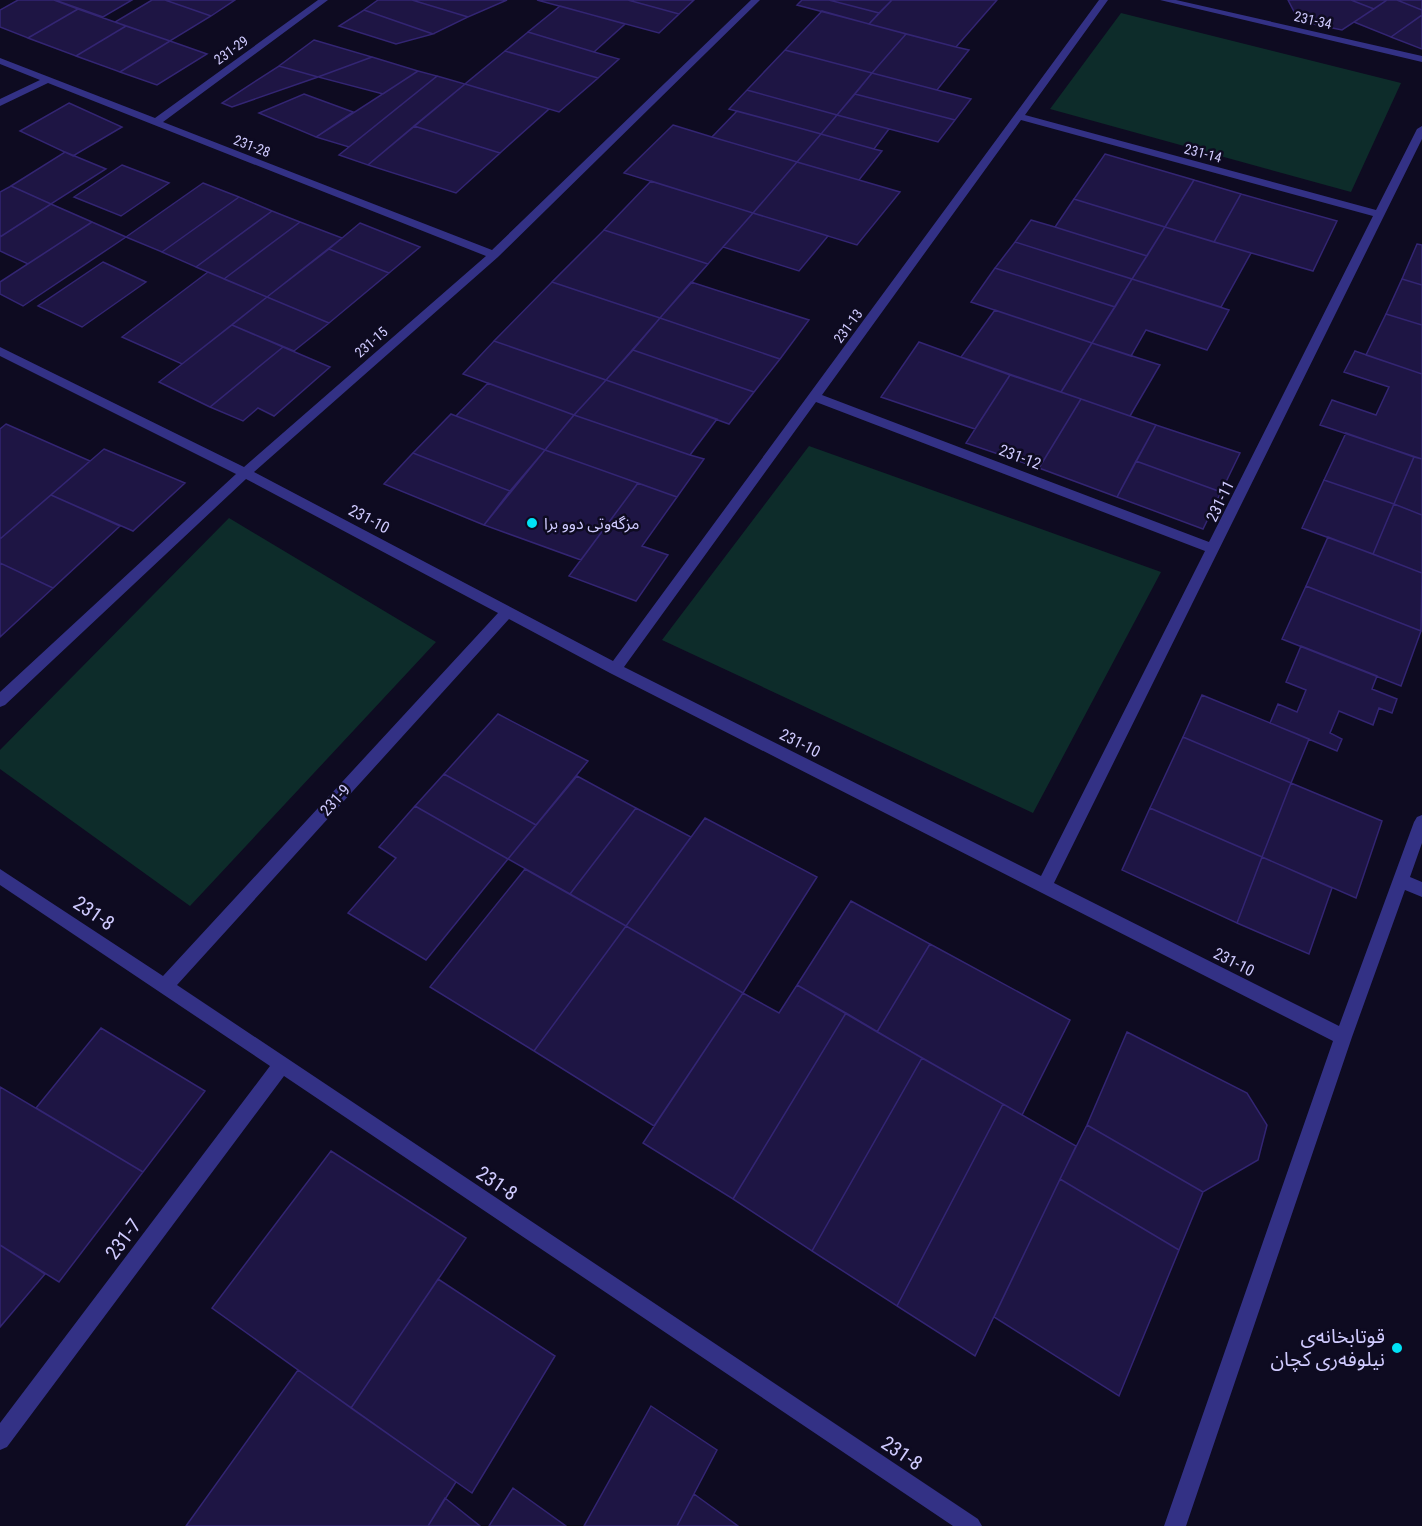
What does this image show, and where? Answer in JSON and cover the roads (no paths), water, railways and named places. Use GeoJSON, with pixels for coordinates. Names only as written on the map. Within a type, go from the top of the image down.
{"type":"FeatureCollection","features":[{"type":"Feature","properties":{"kind":"street","name":"231-29"},"geometry":{"type":"LineString","coordinates":[[155,123],[324,0]]}},
{"type":"Feature","properties":{"kind":"street","name":"231-15"},"geometry":{"type":"LineString","coordinates":[[0,701],[245,473],[494,255],[756,0]]}},
{"type":"Feature","properties":{"kind":"street","name":"231-13"},"geometry":{"type":"LineString","coordinates":[[615,669],[1104,0]]}},
{"type":"Feature","properties":{"kind":"street","name":"231-34"},"geometry":{"type":"LineString","coordinates":[[1164,0],[1422,59]]}},
{"type":"Feature","properties":{"kind":"street"},"geometry":{"type":"LineString","coordinates":[[1198,8],[1212,0]]}},
{"type":"Feature","properties":{"kind":"street","name":"231-28"},"geometry":{"type":"LineString","coordinates":[[0,61],[494,255]]}},
{"type":"Feature","properties":{"kind":"street"},"geometry":{"type":"LineString","coordinates":[[0,103],[47,80]]}},
{"type":"Feature","properties":{"kind":"street","name":"231-14"},"geometry":{"type":"LineString","coordinates":[[1020,117],[1378,214]]}},
{"type":"Feature","properties":{"kind":"street","name":"231-11"},"geometry":{"type":"LineString","coordinates":[[1044,886],[1422,129]]}},
{"type":"Feature","properties":{"kind":"street","name":"231-10"},"geometry":{"type":"LineString","coordinates":[[0,351],[245,473],[615,669],[1343,1037]]}},
{"type":"Feature","properties":{"kind":"street","name":"231-12"},"geometry":{"type":"LineString","coordinates":[[814,397],[1214,549]]}},
{"type":"Feature","properties":{"kind":"street","name":"231-9"},"geometry":{"type":"LineString","coordinates":[[164,987],[507,613]]}},
{"type":"Feature","properties":{"kind":"street"},"geometry":{"type":"LineString","coordinates":[[1175,1526],[1343,1037],[1422,822]]}},
{"type":"Feature","properties":{"kind":"street","name":"231-8"},"geometry":{"type":"LineString","coordinates":[[0,876],[971,1526]]}},
{"type":"Feature","properties":{"kind":"street"},"geometry":{"type":"LineString","coordinates":[[1402,881],[1422,890]]}},
{"type":"Feature","properties":{"kind":"street","name":"231-7"},"geometry":{"type":"LineString","coordinates":[[0,1440],[281,1066]]}},
{"type":"Feature","properties":{"kind":"place","name":"مزگەوتی دوو برا"},"geometry":{"type":"Point","coordinates":[532,523]}},
{"type":"Feature","properties":{"kind":"place","name":"قوتابخانەی نیلوفەری کچان"},"geometry":{"type":"Point","coordinates":[1397,1348]}}]}
